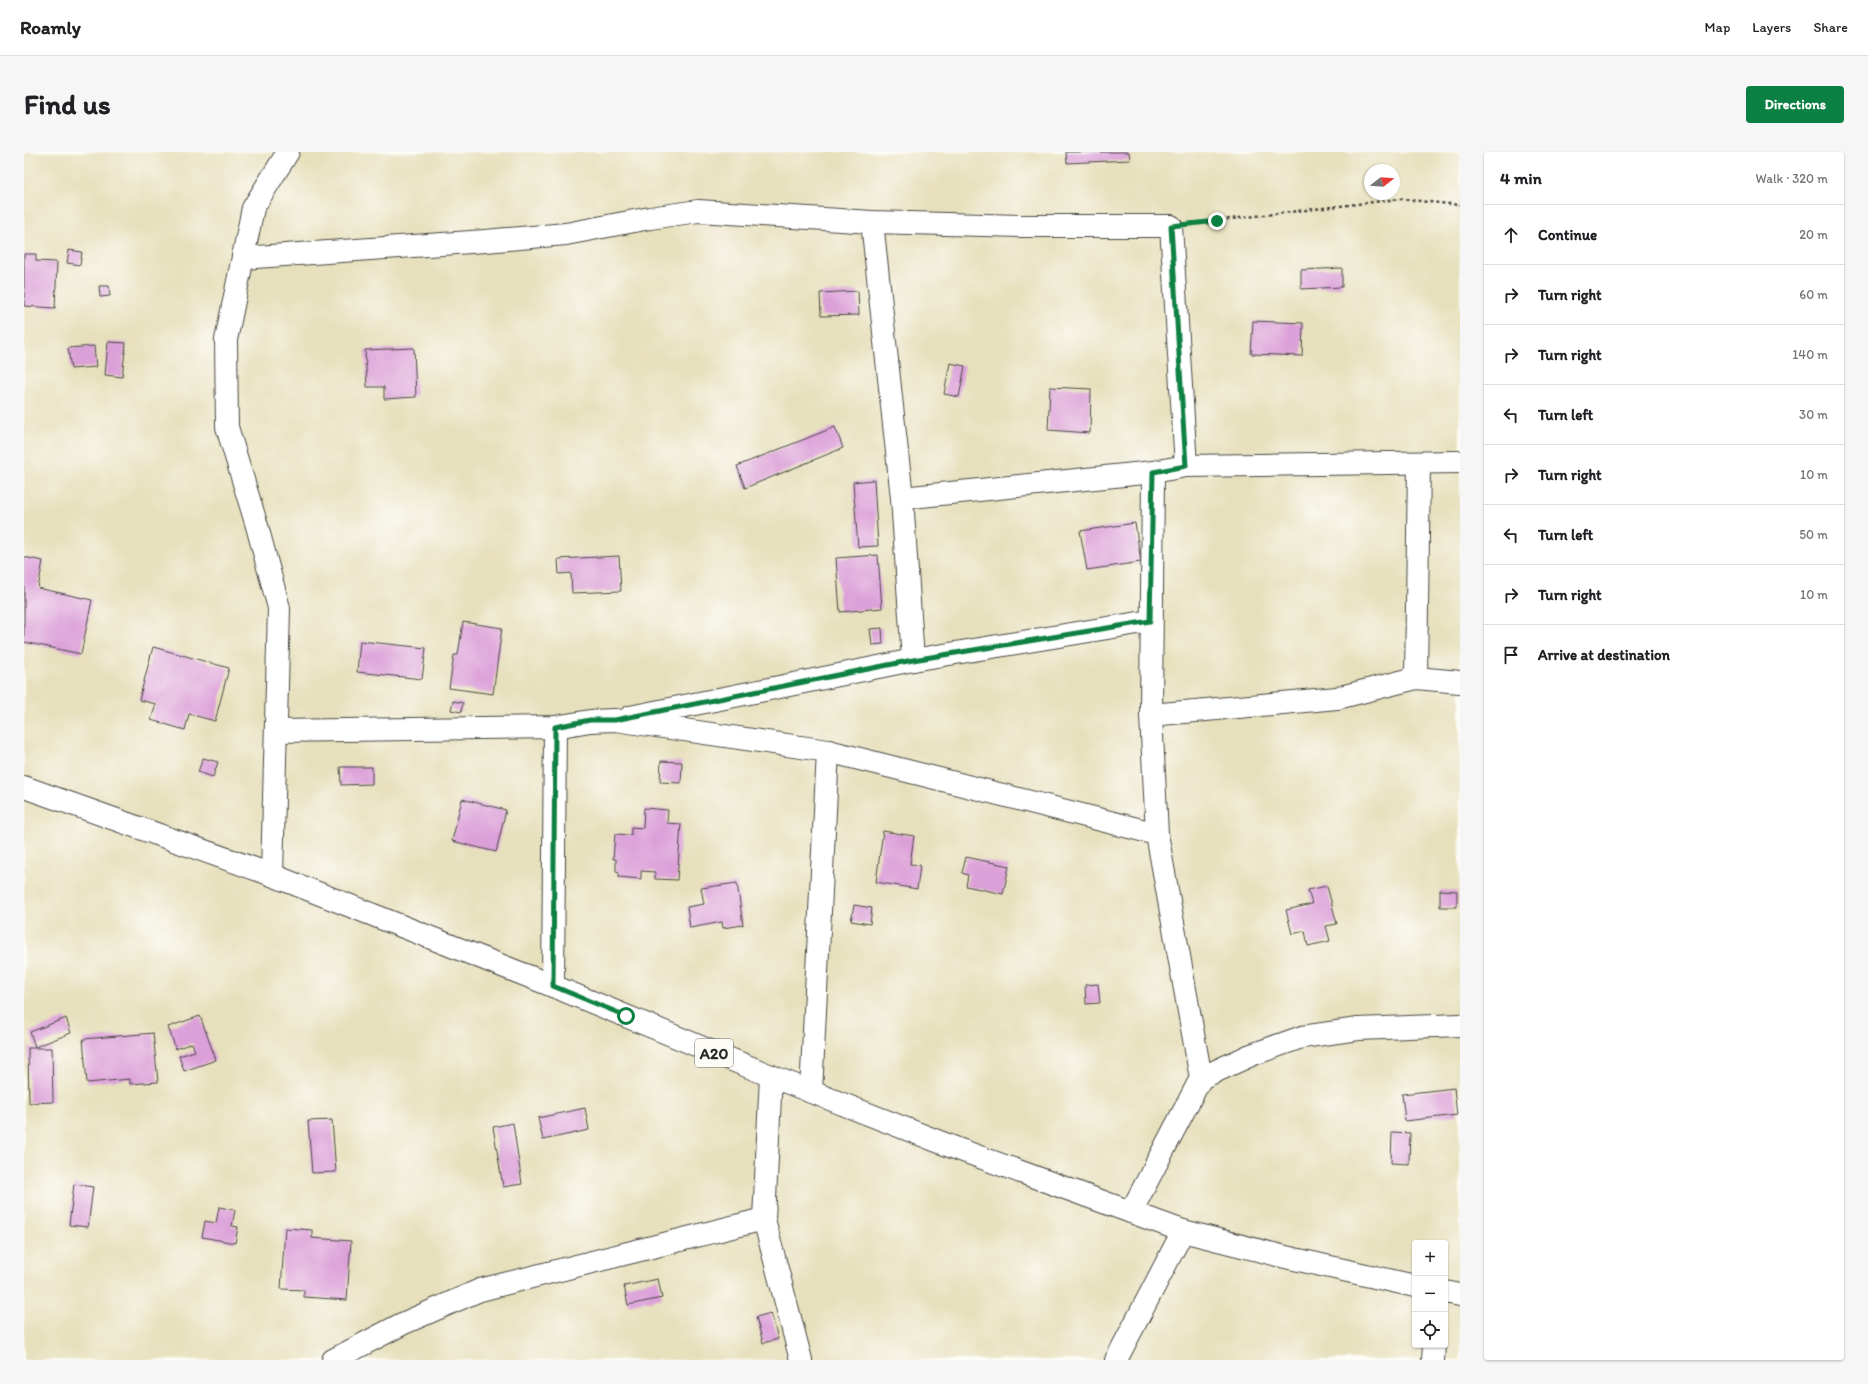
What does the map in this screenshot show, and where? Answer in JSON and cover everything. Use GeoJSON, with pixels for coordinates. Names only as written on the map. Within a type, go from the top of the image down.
{"type":"FeatureCollection","features":[{"type":"Feature","properties":{"kind":"street"},"geometry":{"type":"LineString","coordinates":[[272,875],[279,608],[258,526],[227,427],[226,340],[253,208],[288,152]]}},
{"type":"Feature","properties":{"kind":"street"},"geometry":{"type":"LineString","coordinates":[[243,258],[566,234],[650,218],[698,211],[872,222],[1021,226],[1171,226],[1186,466]]}},
{"type":"Feature","properties":{"kind":"street"},"geometry":{"type":"LineString","coordinates":[[872,222],[902,498],[913,660]]}},
{"type":"Feature","properties":{"kind":"street"},"geometry":{"type":"LineString","coordinates":[[902,498],[1153,472],[1186,466],[1420,464],[1460,462]]}},
{"type":"Feature","properties":{"kind":"street"},"geometry":{"type":"LineString","coordinates":[[1416,678],[1420,464]]}},
{"type":"Feature","properties":{"kind":"street"},"geometry":{"type":"LineString","coordinates":[[1153,472],[1150,715],[1157,834],[1201,1078]]}},
{"type":"Feature","properties":{"kind":"street"},"geometry":{"type":"LineString","coordinates":[[615,720],[913,660],[1150,621]]}},
{"type":"Feature","properties":{"kind":"street"},"geometry":{"type":"LineString","coordinates":[[1150,715],[1338,698],[1416,678],[1460,682]]}},
{"type":"Feature","properties":{"kind":"street"},"geometry":{"type":"LineString","coordinates":[[276,732],[555,727],[590,720],[615,720],[828,751],[1157,834]]}},
{"type":"Feature","properties":{"kind":"street"},"geometry":{"type":"LineString","coordinates":[[553,986],[555,727]]}},
{"type":"Feature","properties":{"kind":"street"},"geometry":{"type":"LineString","coordinates":[[811,1092],[828,751]]}},
{"type":"Feature","properties":{"kind":"street","name":"A20"},"geometry":{"type":"LineString","coordinates":[[24,787],[272,875],[553,986],[770,1076],[955,1148],[1183,1231],[1281,1256],[1412,1285]]}},
{"type":"Feature","properties":{"kind":"street"},"geometry":{"type":"LineString","coordinates":[[1131,1212],[1201,1078],[1251,1055],[1302,1037],[1358,1029],[1460,1025]]}},
{"type":"Feature","properties":{"kind":"street"},"geometry":{"type":"LineString","coordinates":[[770,1076],[764,1219],[802,1360]]}},
{"type":"Feature","properties":{"kind":"street"},"geometry":{"type":"LineString","coordinates":[[333,1360],[402,1324],[480,1290],[764,1219]]}},
{"type":"Feature","properties":{"kind":"street"},"geometry":{"type":"LineString","coordinates":[[1116,1360],[1183,1231]]}},
{"type":"Feature","properties":{"kind":"street"},"geometry":{"type":"LineString","coordinates":[[1448,1293],[1460,1295]]}},
{"type":"Feature","properties":{"kind":"street"},"geometry":{"type":"LineString","coordinates":[[1433,1360],[1434,1348]]}},
{"type":"Feature","properties":{"kind":"path"},"geometry":{"type":"LineString","coordinates":[[1171,226],[1399,199],[1460,205]]}},
{"type":"Feature","properties":{"kind":"building"},"geometry":{"type":"Polygon","coordinates":[[[1066,152],[1129,152],[1130,160],[1067,163],[1066,152]]]}},
{"type":"Feature","properties":{"kind":"building"},"geometry":{"type":"Polygon","coordinates":[[[69,250],[82,252],[80,265],[67,263],[69,250]]]}},
{"type":"Feature","properties":{"kind":"building"},"geometry":{"type":"Polygon","coordinates":[[[24,254],[36,254],[36,261],[57,262],[55,308],[24,306],[24,254]]]}},
{"type":"Feature","properties":{"kind":"building"},"geometry":{"type":"Polygon","coordinates":[[[1342,268],[1342,287],[1301,289],[1301,270],[1342,268]]]}},
{"type":"Feature","properties":{"kind":"building"},"geometry":{"type":"Polygon","coordinates":[[[99,286],[109,286],[110,296],[100,297],[99,286]]]}},
{"type":"Feature","properties":{"kind":"building"},"geometry":{"type":"Polygon","coordinates":[[[858,291],[859,315],[821,316],[820,293],[858,291]]]}},
{"type":"Feature","properties":{"kind":"building"},"geometry":{"type":"Polygon","coordinates":[[[1253,321],[1303,323],[1302,356],[1251,354],[1253,321]]]}},
{"type":"Feature","properties":{"kind":"building"},"geometry":{"type":"Polygon","coordinates":[[[108,342],[126,343],[122,377],[105,375],[108,342]]]}},
{"type":"Feature","properties":{"kind":"building"},"geometry":{"type":"Polygon","coordinates":[[[94,346],[96,367],[71,369],[68,348],[94,346]]]}},
{"type":"Feature","properties":{"kind":"building"},"geometry":{"type":"Polygon","coordinates":[[[414,348],[416,397],[384,399],[384,387],[367,387],[365,350],[414,348]]]}},
{"type":"Feature","properties":{"kind":"building"},"geometry":{"type":"Polygon","coordinates":[[[950,363],[965,366],[959,397],[944,394],[950,363]]]}},
{"type":"Feature","properties":{"kind":"building"},"geometry":{"type":"Polygon","coordinates":[[[1050,387],[1091,389],[1090,433],[1048,430],[1050,387]]]}},
{"type":"Feature","properties":{"kind":"building"},"geometry":{"type":"Polygon","coordinates":[[[835,427],[843,448],[745,488],[737,466],[835,427]]]}},
{"type":"Feature","properties":{"kind":"building"},"geometry":{"type":"Polygon","coordinates":[[[874,480],[878,546],[858,547],[853,482],[874,480]]]}},
{"type":"Feature","properties":{"kind":"building"},"geometry":{"type":"Polygon","coordinates":[[[1135,523],[1141,562],[1087,570],[1080,531],[1135,523]]]}},
{"type":"Feature","properties":{"kind":"building"},"geometry":{"type":"Polygon","coordinates":[[[878,555],[882,608],[840,612],[836,558],[878,555]]]}},
{"type":"Feature","properties":{"kind":"building"},"geometry":{"type":"Polygon","coordinates":[[[619,556],[621,591],[572,593],[571,573],[559,574],[558,559],[619,556]]]}},
{"type":"Feature","properties":{"kind":"building"},"geometry":{"type":"Polygon","coordinates":[[[24,557],[43,561],[38,588],[92,600],[81,654],[24,642],[24,557]]]}},
{"type":"Feature","properties":{"kind":"building"},"geometry":{"type":"Polygon","coordinates":[[[463,622],[502,628],[493,694],[449,688],[454,655],[458,655],[463,622]]]}},
{"type":"Feature","properties":{"kind":"building"},"geometry":{"type":"Polygon","coordinates":[[[882,628],[883,644],[872,645],[870,629],[882,628]]]}},
{"type":"Feature","properties":{"kind":"building"},"geometry":{"type":"Polygon","coordinates":[[[360,641],[426,648],[422,679],[357,672],[360,641]]]}},
{"type":"Feature","properties":{"kind":"building"},"geometry":{"type":"Polygon","coordinates":[[[153,647],[229,668],[215,721],[189,714],[185,730],[151,720],[156,704],[139,700],[153,647]]]}},
{"type":"Feature","properties":{"kind":"building"},"geometry":{"type":"Polygon","coordinates":[[[453,701],[463,703],[461,712],[451,710],[453,701]]]}},
{"type":"Feature","properties":{"kind":"building"},"geometry":{"type":"Polygon","coordinates":[[[203,758],[218,762],[213,777],[198,772],[203,758]]]}},
{"type":"Feature","properties":{"kind":"building"},"geometry":{"type":"Polygon","coordinates":[[[661,761],[682,762],[681,783],[660,782],[661,761]]]}},
{"type":"Feature","properties":{"kind":"building"},"geometry":{"type":"Polygon","coordinates":[[[340,767],[372,767],[372,784],[341,785],[340,767]]]}},
{"type":"Feature","properties":{"kind":"building"},"geometry":{"type":"Polygon","coordinates":[[[462,799],[506,810],[496,852],[452,841],[462,799]]]}},
{"type":"Feature","properties":{"kind":"building"},"geometry":{"type":"Polygon","coordinates":[[[644,808],[668,810],[667,823],[681,824],[677,880],[655,879],[655,872],[641,871],[641,879],[619,877],[619,872],[616,871],[616,859],[613,859],[615,834],[631,835],[631,827],[643,828],[644,808]]]}},
{"type":"Feature","properties":{"kind":"building"},"geometry":{"type":"Polygon","coordinates":[[[883,831],[914,836],[910,864],[920,865],[917,889],[876,882],[883,831]]]}},
{"type":"Feature","properties":{"kind":"building"},"geometry":{"type":"Polygon","coordinates":[[[966,857],[1009,866],[1003,894],[966,886],[968,875],[962,873],[966,857]]]}},
{"type":"Feature","properties":{"kind":"building"},"geometry":{"type":"Polygon","coordinates":[[[737,883],[743,925],[723,928],[722,922],[690,928],[687,907],[704,904],[701,888],[737,883]]]}},
{"type":"Feature","properties":{"kind":"building"},"geometry":{"type":"Polygon","coordinates":[[[1327,886],[1337,924],[1326,926],[1330,941],[1308,946],[1305,931],[1292,934],[1286,910],[1312,904],[1308,890],[1327,886]]]}},
{"type":"Feature","properties":{"kind":"building"},"geometry":{"type":"Polygon","coordinates":[[[1440,890],[1457,891],[1457,907],[1440,907],[1440,890]]]}},
{"type":"Feature","properties":{"kind":"building"},"geometry":{"type":"Polygon","coordinates":[[[854,905],[872,908],[870,924],[851,921],[854,905]]]}},
{"type":"Feature","properties":{"kind":"building"},"geometry":{"type":"Polygon","coordinates":[[[1098,984],[1100,1003],[1086,1004],[1085,985],[1098,984]]]}},
{"type":"Feature","properties":{"kind":"building"},"geometry":{"type":"Polygon","coordinates":[[[200,1016],[216,1060],[184,1071],[179,1056],[195,1051],[192,1043],[176,1049],[168,1027],[200,1016]]]}},
{"type":"Feature","properties":{"kind":"building"},"geometry":{"type":"Polygon","coordinates":[[[66,1018],[71,1033],[35,1047],[30,1032],[66,1018]]]}},
{"type":"Feature","properties":{"kind":"building"},"geometry":{"type":"Polygon","coordinates":[[[153,1033],[158,1082],[130,1084],[130,1079],[87,1083],[83,1039],[153,1033]]]}},
{"type":"Feature","properties":{"kind":"building"},"geometry":{"type":"Polygon","coordinates":[[[28,1048],[52,1048],[53,1102],[29,1103],[28,1048]]]}},
{"type":"Feature","properties":{"kind":"building"},"geometry":{"type":"Polygon","coordinates":[[[1454,1088],[1457,1115],[1405,1121],[1402,1094],[1454,1088]]]}},
{"type":"Feature","properties":{"kind":"building"},"geometry":{"type":"Polygon","coordinates":[[[585,1108],[589,1130],[543,1140],[538,1118],[585,1108]]]}},
{"type":"Feature","properties":{"kind":"building"},"geometry":{"type":"Polygon","coordinates":[[[332,1120],[336,1172],[312,1173],[308,1121],[332,1120]]]}},
{"type":"Feature","properties":{"kind":"building"},"geometry":{"type":"Polygon","coordinates":[[[513,1123],[522,1184],[503,1187],[493,1127],[513,1123]]]}},
{"type":"Feature","properties":{"kind":"building"},"geometry":{"type":"Polygon","coordinates":[[[1392,1132],[1410,1133],[1409,1164],[1391,1163],[1392,1132]]]}},
{"type":"Feature","properties":{"kind":"building"},"geometry":{"type":"Polygon","coordinates":[[[74,1184],[93,1187],[88,1227],[69,1225],[74,1184]]]}},
{"type":"Feature","properties":{"kind":"building"},"geometry":{"type":"Polygon","coordinates":[[[219,1207],[235,1210],[232,1226],[238,1227],[235,1243],[202,1237],[205,1221],[216,1223],[219,1207]]]}},
{"type":"Feature","properties":{"kind":"building"},"geometry":{"type":"Polygon","coordinates":[[[285,1228],[312,1230],[312,1238],[351,1241],[347,1300],[304,1297],[304,1290],[281,1289],[285,1228]]]}},
{"type":"Feature","properties":{"kind":"building"},"geometry":{"type":"Polygon","coordinates":[[[658,1279],[662,1298],[628,1305],[624,1286],[658,1279]]]}},
{"type":"Feature","properties":{"kind":"building"},"geometry":{"type":"Polygon","coordinates":[[[771,1313],[778,1339],[763,1343],[756,1317],[771,1313]]]}},
{"type":"Feature","properties":{"kind":"route"},"geometry":{"type":"LineString","coordinates":[[626,1016],[553,986],[555,727],[590,720],[615,720],[913,660],[1150,621],[1153,472],[1186,466],[1171,226],[1217,221]]}}]}
